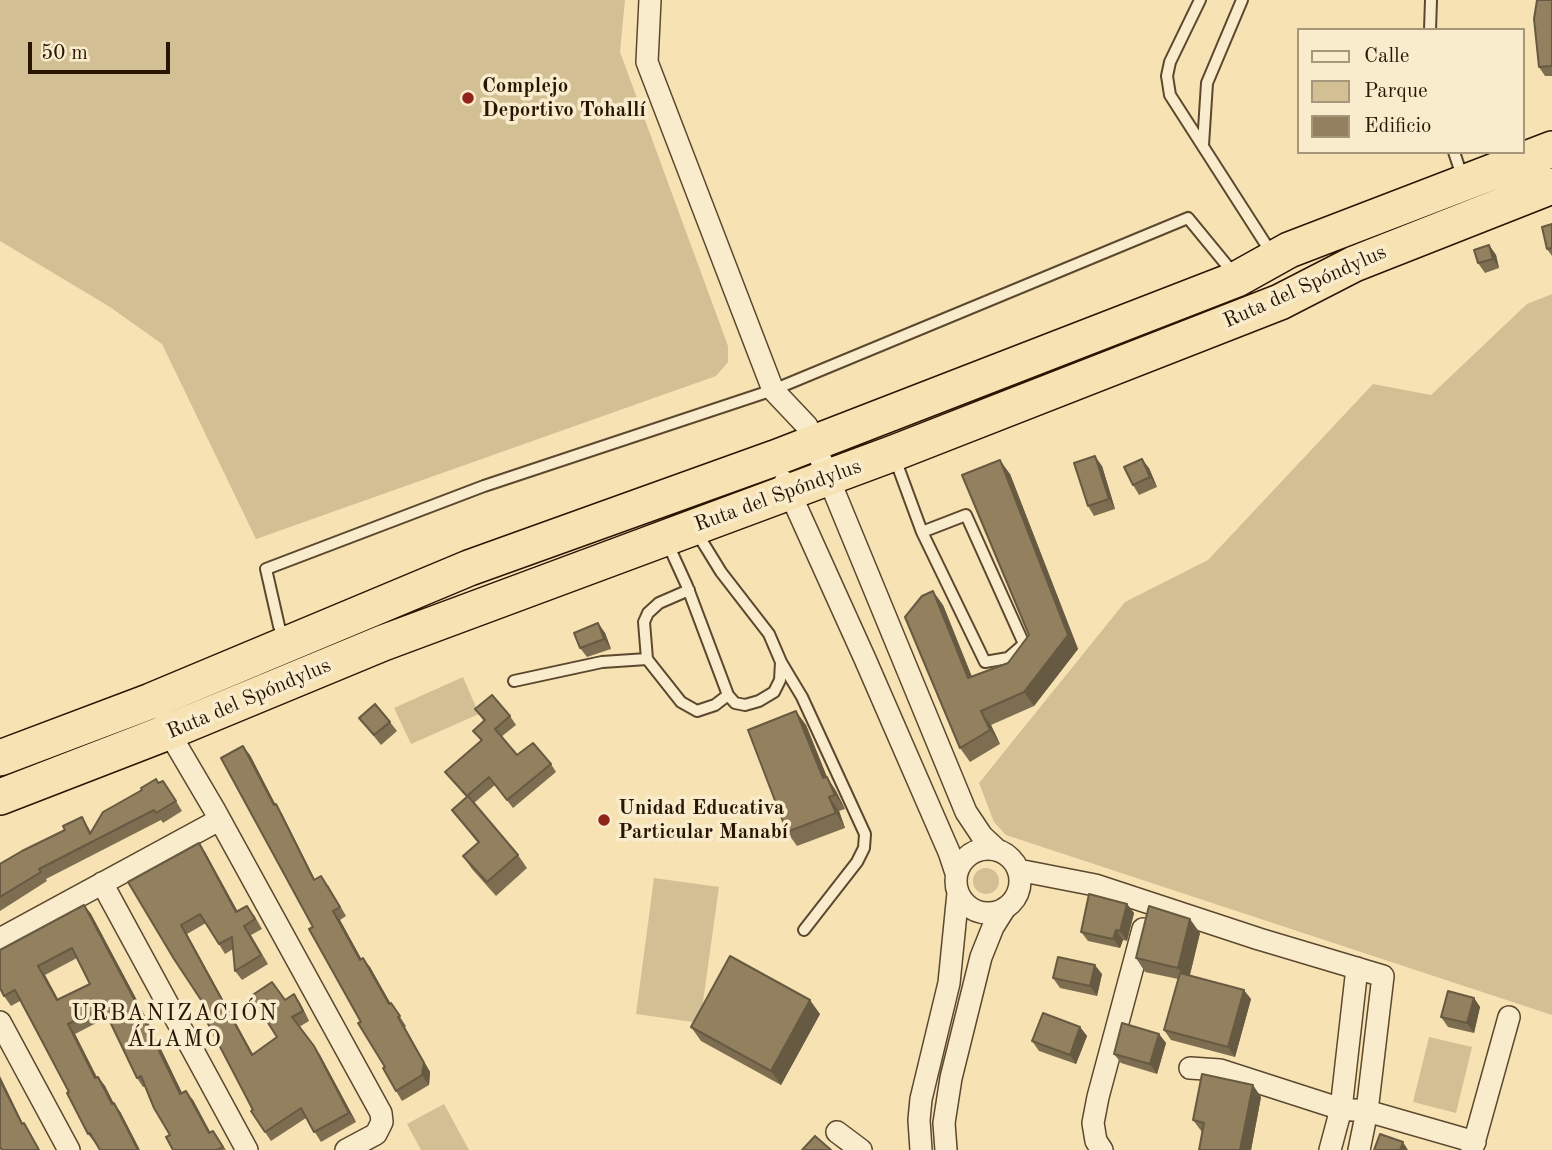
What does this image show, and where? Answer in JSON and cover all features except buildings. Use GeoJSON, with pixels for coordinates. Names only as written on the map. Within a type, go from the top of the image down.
{"type":"FeatureCollection","features":[{"type":"Feature","properties":{"kind":"highway","name":"Ruta del Spóndylus"},"geometry":{"type":"LineString","coordinates":[[0,758],[151,701],[469,568],[775,458],[1237,279],[1289,250],[1459,167],[1552,149]]}},
{"type":"Feature","properties":{"kind":"highway","name":"Ruta del Spóndylus"},"geometry":{"type":"LineString","coordinates":[[0,797],[168,732],[383,643],[894,453],[1280,302],[1354,264],[1552,186]]}},
{"type":"Feature","properties":{"kind":"street"},"geometry":{"type":"LineString","coordinates":[[650,0],[646,62],[773,390],[807,426],[966,812],[982,836],[1013,860],[1018,870],[1018,891],[993,927],[981,957],[946,1101],[946,1150]]}},
{"type":"Feature","properties":{"kind":"street"},"geometry":{"type":"LineString","coordinates":[[775,458],[949,852],[964,903],[983,913],[1005,908]]}},
{"type":"Feature","properties":{"kind":"street"},"geometry":{"type":"LineString","coordinates":[[829,579],[863,565]]}},
{"type":"Feature","properties":{"kind":"street"},"geometry":{"type":"LineString","coordinates":[[865,659],[899,645]]}},
{"type":"Feature","properties":{"kind":"street"},"geometry":{"type":"LineString","coordinates":[[151,701],[381,1113],[382,1122],[376,1134],[346,1150]]}},
{"type":"Feature","properties":{"kind":"street"},"geometry":{"type":"LineString","coordinates":[[0,939],[219,820]]}},
{"type":"Feature","properties":{"kind":"street"},"geometry":{"type":"LineString","coordinates":[[921,1150],[920,1109],[931,1050],[949,984],[960,864],[976,850],[996,849]]}},
{"type":"Feature","properties":{"kind":"street"},"geometry":{"type":"LineString","coordinates":[[1018,870],[1095,885],[1383,976],[1367,1111],[1359,1150]]}},
{"type":"Feature","properties":{"kind":"street"},"geometry":{"type":"LineString","coordinates":[[102,883],[247,1150]]}},
{"type":"Feature","properties":{"kind":"street"},"geometry":{"type":"LineString","coordinates":[[1102,1150],[1096,1141],[1093,1123],[1098,1097],[1150,904]]}},
{"type":"Feature","properties":{"kind":"street"},"geometry":{"type":"LineString","coordinates":[[1330,1150],[1341,1109],[1357,968]]}},
{"type":"Feature","properties":{"kind":"street"},"geometry":{"type":"LineString","coordinates":[[1190,1068],[1220,1070],[1341,1109],[1367,1111],[1474,1146],[1509,1017]]}},
{"type":"Feature","properties":{"kind":"street"},"geometry":{"type":"LineString","coordinates":[[0,1022],[69,1150]]}},
{"type":"Feature","properties":{"kind":"street"},"geometry":{"type":"LineString","coordinates":[[931,1050],[957,1055]]}},
{"type":"Feature","properties":{"kind":"street"},"geometry":{"type":"LineString","coordinates":[[837,1132],[861,1150]]}},
{"type":"Feature","properties":{"kind":"lane"},"geometry":{"type":"LineString","coordinates":[[1200,0],[1170,62],[1167,76],[1170,95],[1276,259]]}},
{"type":"Feature","properties":{"kind":"lane"},"geometry":{"type":"LineString","coordinates":[[1203,145],[1207,83],[1242,0]]}},
{"type":"Feature","properties":{"kind":"lane"},"geometry":{"type":"LineString","coordinates":[[1430,28],[1431,0]]}},
{"type":"Feature","properties":{"kind":"lane"},"geometry":{"type":"LineString","coordinates":[[286,644],[279,626],[266,569],[484,486],[773,390],[1188,218],[1237,279]]}},
{"type":"Feature","properties":{"kind":"lane"},"geometry":{"type":"LineString","coordinates":[[894,453],[922,532],[985,662],[1008,658],[1024,644],[966,515],[922,532]]}},
{"type":"Feature","properties":{"kind":"lane"},"geometry":{"type":"LineString","coordinates":[[679,533],[689,590],[728,695],[735,703],[745,705],[775,692],[780,680],[781,662]]}},
{"type":"Feature","properties":{"kind":"lane"},"geometry":{"type":"LineString","coordinates":[[679,533],[721,572],[769,634],[781,662],[802,697],[865,834],[864,848],[857,862],[804,930]]}},
{"type":"Feature","properties":{"kind":"lane"},"geometry":{"type":"LineString","coordinates":[[689,590],[659,603],[648,613],[645,622],[647,659],[681,702],[696,711],[715,705],[728,695]]}},
{"type":"Feature","properties":{"kind":"lane"},"geometry":{"type":"LineString","coordinates":[[514,681],[602,662],[647,659]]}},
{"type":"Feature","properties":{"kind":"green space"},"geometry":{"type":"Polygon","coordinates":[[[0,0],[625,0],[620,52],[728,346],[728,362],[716,376],[256,539],[162,344],[110,307],[0,241],[0,0]]]}},
{"type":"Feature","properties":{"kind":"green space"},"geometry":{"type":"Polygon","coordinates":[[[1552,294],[1552,1015],[1006,835],[994,822],[979,783],[1125,602],[1208,560],[1373,384],[1431,395],[1527,304],[1552,294]]]}},
{"type":"Feature","properties":{"kind":"green space"},"geometry":{"type":"Polygon","coordinates":[[[463,677],[479,714],[411,744],[394,708],[463,677]]]}},
{"type":"Feature","properties":{"kind":"green space"},"geometry":{"type":"Polygon","coordinates":[[[986,868],[995,872],[999,881],[995,890],[986,894],[977,890],[973,881],[977,872],[986,868]]]}},
{"type":"Feature","properties":{"kind":"green space"},"geometry":{"type":"Polygon","coordinates":[[[654,878],[719,887],[700,1023],[636,1014],[654,878]]]}},
{"type":"Feature","properties":{"kind":"green space"},"geometry":{"type":"Polygon","coordinates":[[[1429,1037],[1472,1047],[1456,1113],[1413,1102],[1429,1037]]]}},
{"type":"Feature","properties":{"kind":"green space"},"geometry":{"type":"Polygon","coordinates":[[[444,1104],[469,1150],[421,1150],[407,1124],[444,1104]]]}},
{"type":"Feature","properties":{"kind":"place","name":"Complejo Deportivo Tohallí"},"geometry":{"type":"Point","coordinates":[468,98]}},
{"type":"Feature","properties":{"kind":"place","name":"Unidad Educativa Particular Manabí"},"geometry":{"type":"Point","coordinates":[604,820]}},
{"type":"Feature","properties":{"kind":"district","name":"URBANIZACIÓN ÁLAMO"},"geometry":{"type":"Point","coordinates":[175,1027]}}]}
